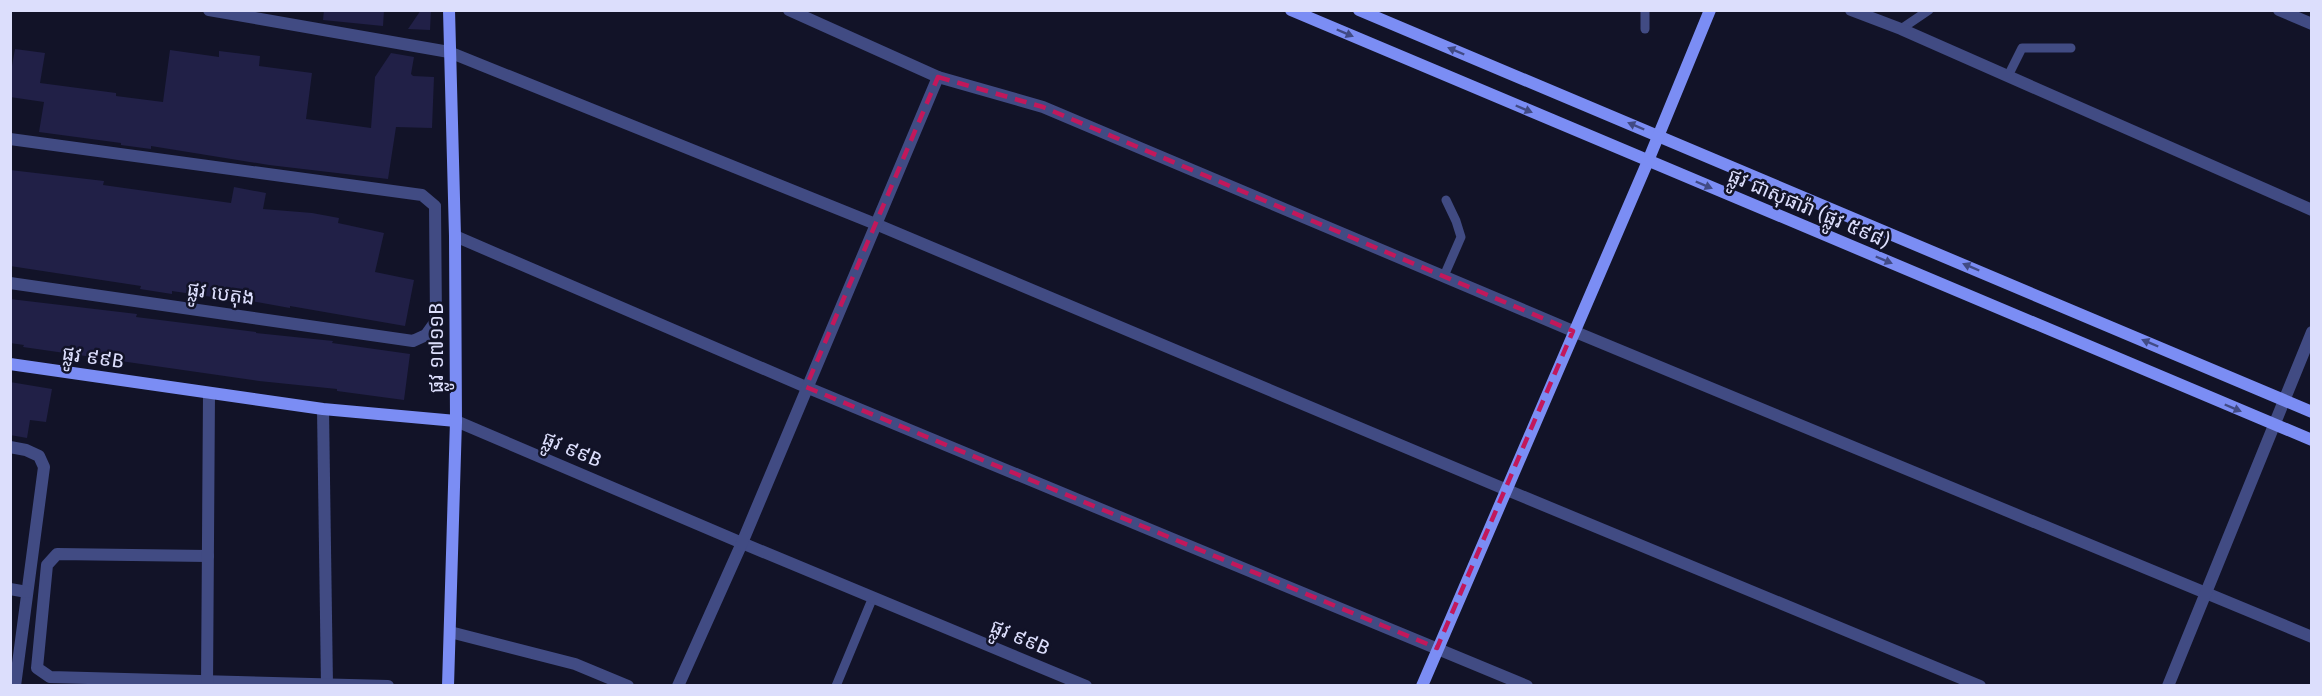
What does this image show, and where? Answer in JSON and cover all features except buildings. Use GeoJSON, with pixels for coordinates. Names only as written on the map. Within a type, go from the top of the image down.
{"type":"FeatureCollection","features":[{"type":"Feature","properties":{"kind":"main road","name":"ផ្លូវ ១៧១១B"},"geometry":{"type":"LineString","coordinates":[[448,10],[455,236],[456,421],[448,686]]}},
{"type":"Feature","properties":{"kind":"main road","name":"ផ្លូវ ជាសុផារ៉ា (ផ្លូវ ៥៩៨)"},"geometry":{"type":"LineString","coordinates":[[1291,10],[2312,440]]}},
{"type":"Feature","properties":{"kind":"main road","name":"ផ្លូវ ជាសុផារ៉ា (ផ្លូវ ៥៩៨)"},"geometry":{"type":"LineString","coordinates":[[1359,10],[2312,412]]}},
{"type":"Feature","properties":{"kind":"main road"},"geometry":{"type":"LineString","coordinates":[[1422,686],[1648,161],[1710,10]]}},
{"type":"Feature","properties":{"kind":"main road","name":"ផ្លូវ ៩៩B"},"geometry":{"type":"LineString","coordinates":[[10,364],[323,409],[456,421]]}},
{"type":"Feature","properties":{"kind":"street"},"geometry":{"type":"LineString","coordinates":[[209,10],[449,52],[878,225],[1980,686]]}},
{"type":"Feature","properties":{"kind":"street"},"geometry":{"type":"LineString","coordinates":[[789,10],[939,77],[1043,107],[1573,331],[2312,637]]}},
{"type":"Feature","properties":{"kind":"street"},"geometry":{"type":"LineString","coordinates":[[1851,10],[1901,29],[2312,210]]}},
{"type":"Feature","properties":{"kind":"street"},"geometry":{"type":"LineString","coordinates":[[2279,10],[2312,24]]}},
{"type":"Feature","properties":{"kind":"street"},"geometry":{"type":"LineString","coordinates":[[678,686],[742,543],[939,77]]}},
{"type":"Feature","properties":{"kind":"street","name":"ផ្លូវ បេតុង"},"geometry":{"type":"LineString","coordinates":[[10,139],[422,195],[435,206],[436,321],[426,335],[413,341],[10,283]]}},
{"type":"Feature","properties":{"kind":"street"},"geometry":{"type":"LineString","coordinates":[[455,236],[806,387],[1527,686]]}},
{"type":"Feature","properties":{"kind":"street"},"geometry":{"type":"LineString","coordinates":[[2168,686],[2312,333]]}},
{"type":"Feature","properties":{"kind":"street"},"geometry":{"type":"LineString","coordinates":[[207,682],[209,393]]}},
{"type":"Feature","properties":{"kind":"street"},"geometry":{"type":"LineString","coordinates":[[323,409],[327,685]]}},
{"type":"Feature","properties":{"kind":"street","name":"ផ្លូវ ៩៩B"},"geometry":{"type":"LineString","coordinates":[[456,421],[1086,686]]}},
{"type":"Feature","properties":{"kind":"street"},"geometry":{"type":"LineString","coordinates":[[10,447],[26,450],[39,456],[44,467],[15,686]]}},
{"type":"Feature","properties":{"kind":"street"},"geometry":{"type":"LineString","coordinates":[[208,556],[57,554],[46,564],[37,668],[50,677],[388,686]]}},
{"type":"Feature","properties":{"kind":"street"},"geometry":{"type":"LineString","coordinates":[[10,589],[27,592]]}},
{"type":"Feature","properties":{"kind":"street"},"geometry":{"type":"LineString","coordinates":[[450,632],[575,664],[628,686]]}},
{"type":"Feature","properties":{"kind":"lane"},"geometry":{"type":"LineString","coordinates":[[1645,29],[1646,10]]}},
{"type":"Feature","properties":{"kind":"lane"},"geometry":{"type":"LineString","coordinates":[[1901,29],[1929,10]]}},
{"type":"Feature","properties":{"kind":"lane"},"geometry":{"type":"LineString","coordinates":[[2008,76],[2022,48],[2071,48]]}},
{"type":"Feature","properties":{"kind":"lane"},"geometry":{"type":"LineString","coordinates":[[1443,276],[1461,237],[1446,200]]}},
{"type":"Feature","properties":{"kind":"lane"},"geometry":{"type":"LineString","coordinates":[[836,686],[873,597]]}},
{"type":"Feature","properties":{"kind":"highlighted area"},"geometry":{"type":"Polygon","coordinates":[[[938,77],[1043,107],[1573,331],[1437,648],[806,387],[938,77]]]}}]}
